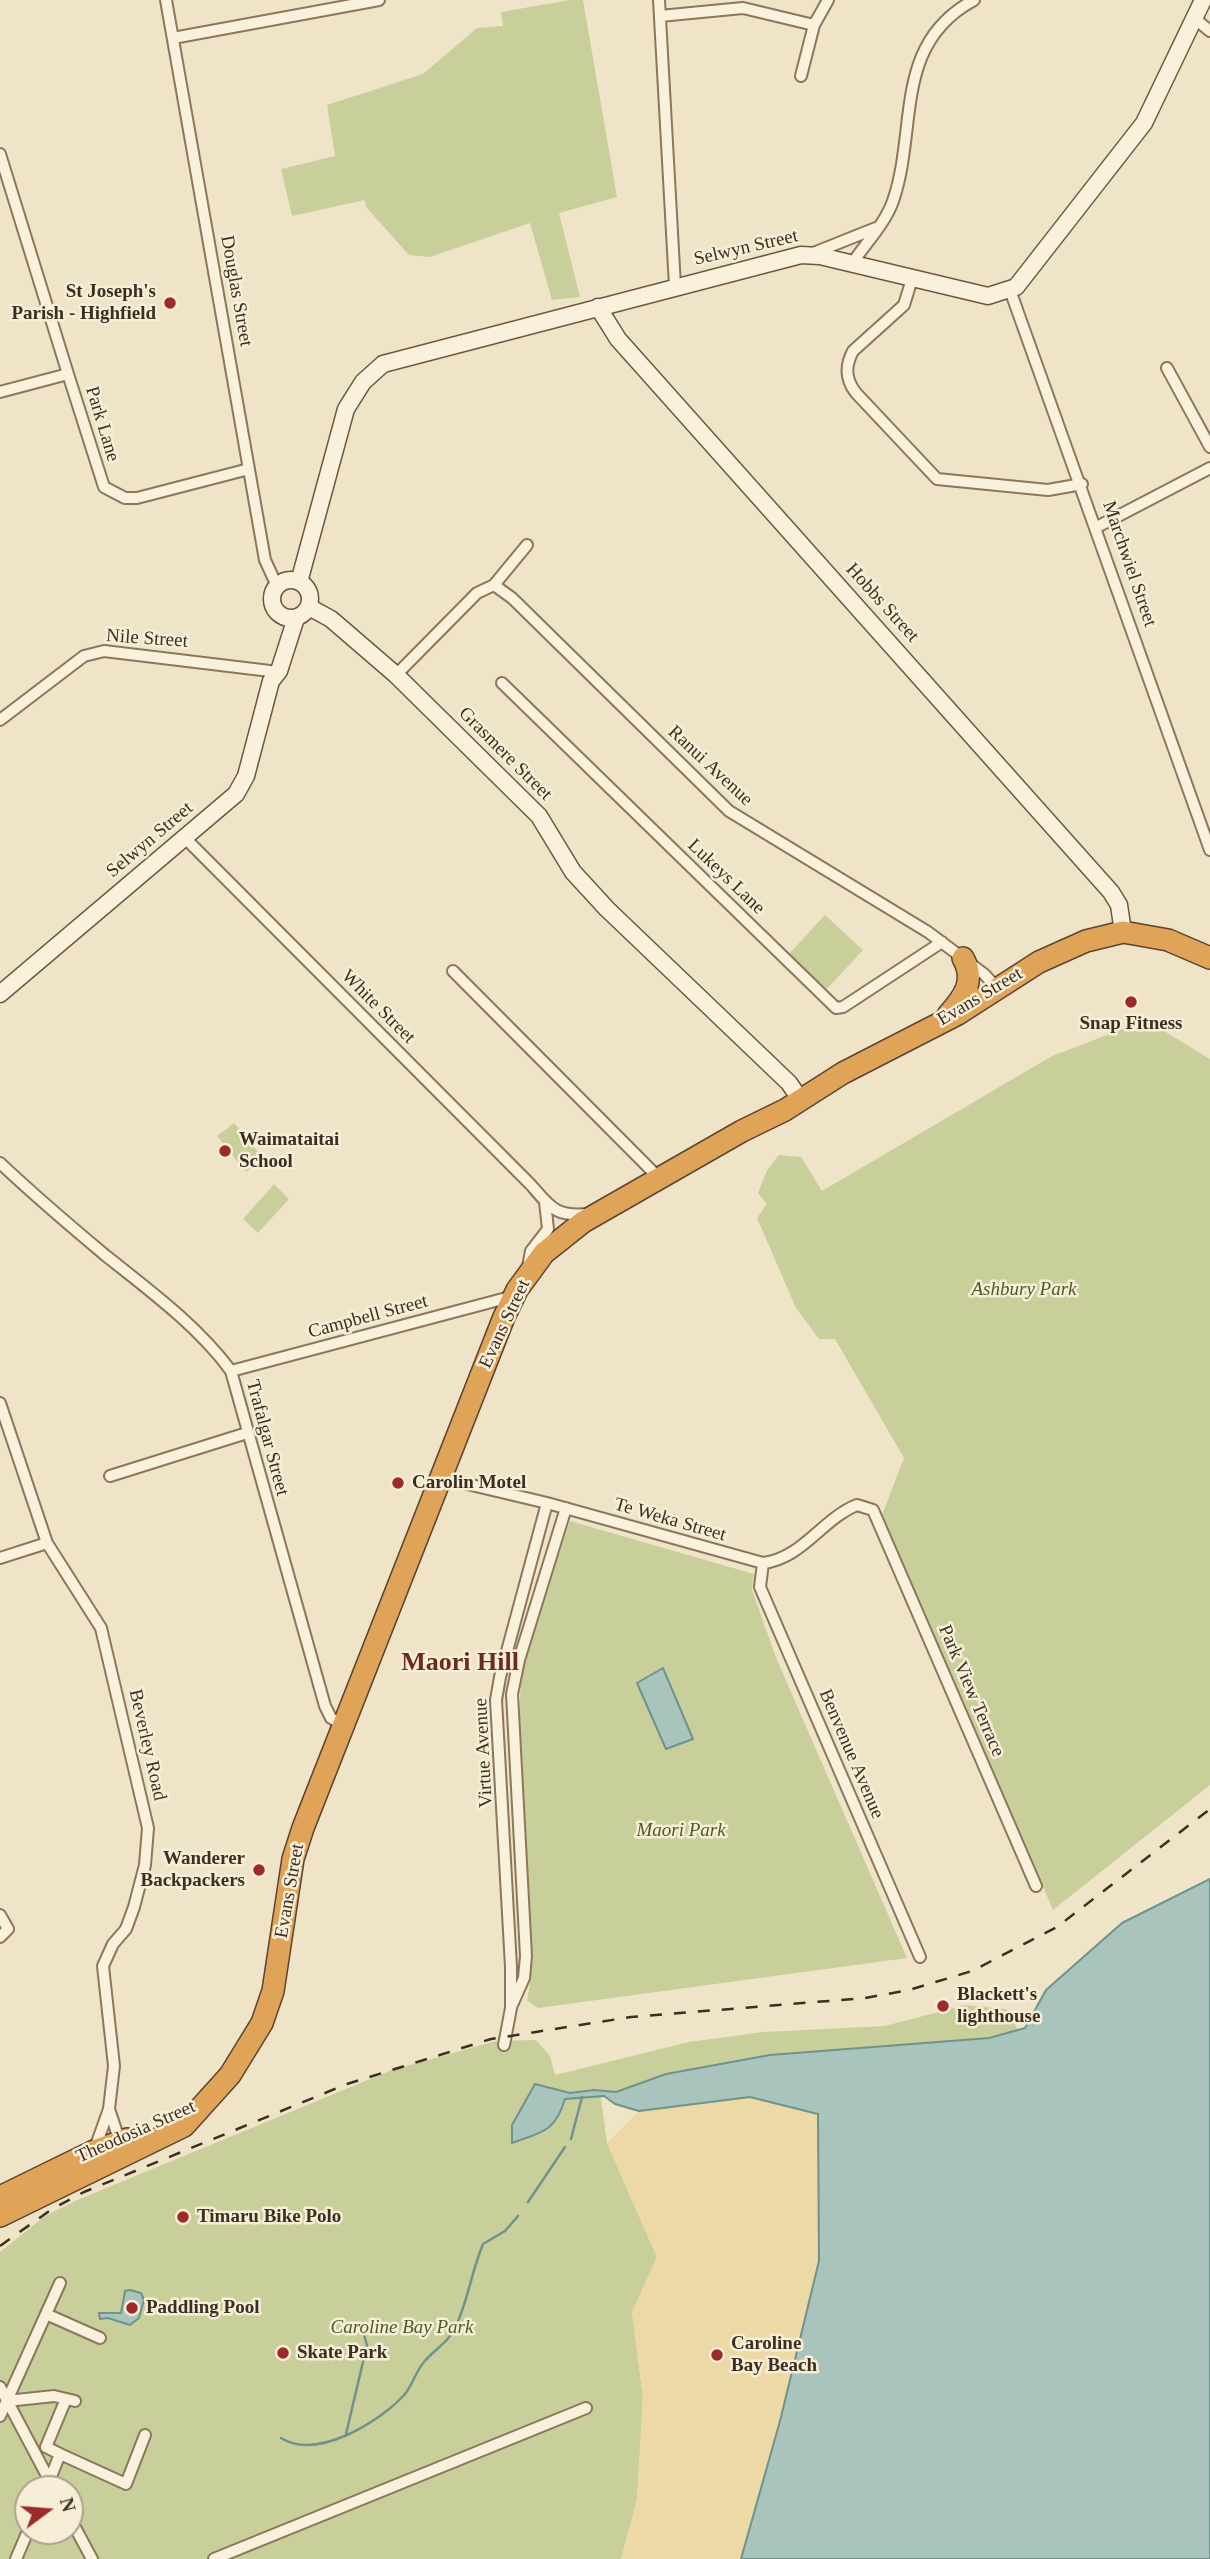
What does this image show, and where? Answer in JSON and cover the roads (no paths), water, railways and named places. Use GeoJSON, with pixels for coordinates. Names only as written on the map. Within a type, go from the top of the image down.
{"type":"FeatureCollection","features":[{"type":"Feature","properties":{"kind":"highway","name":"Evans Street"},"geometry":{"type":"LineString","coordinates":[[208,2100],[240,2062],[268,2007],[293,1859],[342,1725],[514,1296],[556,1242],[597,1213],[785,1111],[800,1099],[1076,945],[1124,932],[1168,940],[1210,958]]}},
{"type":"Feature","properties":{"kind":"highway"},"geometry":{"type":"LineString","coordinates":[[945,1019],[960,1002],[969,984],[968,967],[963,958]]}},
{"type":"Feature","properties":{"kind":"highway","name":"Theodosia Street"},"geometry":{"type":"LineString","coordinates":[[0,2197],[93,2151],[128,2138],[208,2100]]}},
{"type":"Feature","properties":{"kind":"highway","name":"Theodosia Street"},"geometry":{"type":"LineString","coordinates":[[0,2216],[184,2126],[208,2100]]}},
{"type":"Feature","properties":{"kind":"street","name":"Douglas Street"},"geometry":{"type":"LineString","coordinates":[[166,0],[265,560],[277,586]]}},
{"type":"Feature","properties":{"kind":"street"},"geometry":{"type":"LineString","coordinates":[[173,38],[379,0]]}},
{"type":"Feature","properties":{"kind":"street"},"geometry":{"type":"LineString","coordinates":[[659,0],[675,286]]}},
{"type":"Feature","properties":{"kind":"street"},"geometry":{"type":"LineString","coordinates":[[801,76],[814,25],[828,0]]}},
{"type":"Feature","properties":{"kind":"street"},"geometry":{"type":"LineString","coordinates":[[851,264],[892,204],[910,95],[922,55],[940,27],[974,0]]}},
{"type":"Feature","properties":{"kind":"street"},"geometry":{"type":"LineString","coordinates":[[1010,290],[1023,281],[1144,123],[1200,1]]}},
{"type":"Feature","properties":{"kind":"street"},"geometry":{"type":"LineString","coordinates":[[660,16],[743,8],[814,25]]}},
{"type":"Feature","properties":{"kind":"street"},"geometry":{"type":"LineString","coordinates":[[1194,18],[1210,32]]}},
{"type":"Feature","properties":{"kind":"street"},"geometry":{"type":"LineString","coordinates":[[0,153],[68,373]]}},
{"type":"Feature","properties":{"kind":"street"},"geometry":{"type":"LineString","coordinates":[[810,254],[876,228]]}},
{"type":"Feature","properties":{"kind":"street","name":"Selwyn Street"},"geometry":{"type":"LineString","coordinates":[[299,582],[346,409],[363,382],[383,364],[675,286],[810,254],[988,296],[1010,290]]}},
{"type":"Feature","properties":{"kind":"street"},"geometry":{"type":"LineString","coordinates":[[912,279],[904,304],[862,342],[848,359],[847,377],[856,393],[937,479],[1048,490],[1082,484]]}},
{"type":"Feature","properties":{"kind":"street","name":"Marchwiel Street"},"geometry":{"type":"LineString","coordinates":[[1010,290],[1082,484],[1210,850]]}},
{"type":"Feature","properties":{"kind":"street","name":"Hobbs Street"},"geometry":{"type":"LineString","coordinates":[[598,307],[606,323],[628,350],[1105,884],[1119,905],[1124,932]]}},
{"type":"Feature","properties":{"kind":"street"},"geometry":{"type":"LineString","coordinates":[[1167,368],[1210,447]]}},
{"type":"Feature","properties":{"kind":"street","name":"Park Lane"},"geometry":{"type":"LineString","coordinates":[[0,391],[68,373],[104,487],[125,498],[149,496],[249,469]]}},
{"type":"Feature","properties":{"kind":"street"},"geometry":{"type":"LineString","coordinates":[[1097,527],[1210,468]]}},
{"type":"Feature","properties":{"kind":"street"},"geometry":{"type":"LineString","coordinates":[[396,675],[477,593],[494,585],[527,545]]}},
{"type":"Feature","properties":{"kind":"street"},"geometry":{"type":"LineString","coordinates":[[288,580],[299,582],[310,595],[309,607],[291,618],[272,604],[277,586],[288,580]]}},
{"type":"Feature","properties":{"kind":"street","name":"Ranui Avenue"},"geometry":{"type":"LineString","coordinates":[[494,585],[512,598],[729,811],[942,942],[997,988]]}},
{"type":"Feature","properties":{"kind":"street","name":"Grasmere Street"},"geometry":{"type":"LineString","coordinates":[[309,607],[331,619],[396,675],[539,817],[573,872],[607,909],[789,1083],[800,1099]]}},
{"type":"Feature","properties":{"kind":"street","name":"Selwyn Street"},"geometry":{"type":"LineString","coordinates":[[0,994],[185,838],[242,786],[270,676],[291,618]]}},
{"type":"Feature","properties":{"kind":"street","name":"Nile Street"},"geometry":{"type":"LineString","coordinates":[[0,720],[85,656],[104,651],[270,676]]}},
{"type":"Feature","properties":{"kind":"street","name":"Lukeys Lane"},"geometry":{"type":"LineString","coordinates":[[502,683],[836,1008],[843,1007],[942,942]]}},
{"type":"Feature","properties":{"kind":"street","name":"White Street"},"geometry":{"type":"LineString","coordinates":[[185,838],[545,1202],[566,1215],[597,1213]]}},
{"type":"Feature","properties":{"kind":"street"},"geometry":{"type":"LineString","coordinates":[[453,971],[659,1178]]}},
{"type":"Feature","properties":{"kind":"street","name":"Trafalgar Street"},"geometry":{"type":"LineString","coordinates":[[0,1163],[60,1218],[160,1299],[217,1352],[231,1371],[325,1706],[331,1718],[342,1725]]}},
{"type":"Feature","properties":{"kind":"street"},"geometry":{"type":"LineString","coordinates":[[526,1278],[531,1251],[548,1229],[545,1202]]}},
{"type":"Feature","properties":{"kind":"street","name":"Campbell Street"},"geometry":{"type":"LineString","coordinates":[[231,1371],[514,1296]]}},
{"type":"Feature","properties":{"kind":"street","name":"Beverley Road"},"geometry":{"type":"LineString","coordinates":[[0,1403],[47,1543],[101,1628],[148,1828],[145,1865],[134,1907],[126,1929],[113,1944],[103,1966],[114,2066],[108,2109],[93,2151]]}},
{"type":"Feature","properties":{"kind":"street"},"geometry":{"type":"LineString","coordinates":[[110,1476],[247,1433]]}},
{"type":"Feature","properties":{"kind":"street","name":"Te Weka Street"},"geometry":{"type":"LineString","coordinates":[[442,1478],[566,1508],[763,1563]]}},
{"type":"Feature","properties":{"kind":"street","name":"Virtue Avenue"},"geometry":{"type":"LineString","coordinates":[[504,2045],[511,2008],[506,1847],[496,1700],[500,1676],[547,1503]]}},
{"type":"Feature","properties":{"kind":"street","name":"Park View Terrace"},"geometry":{"type":"LineString","coordinates":[[763,1563],[776,1562],[797,1550],[843,1511],[858,1505],[873,1510],[1037,1886]]}},
{"type":"Feature","properties":{"kind":"street","name":"Virtue Avenue"},"geometry":{"type":"LineString","coordinates":[[511,2008],[524,1978],[526,1956],[512,1695],[519,1660],[566,1508]]}},
{"type":"Feature","properties":{"kind":"street"},"geometry":{"type":"LineString","coordinates":[[0,1558],[47,1543]]}},
{"type":"Feature","properties":{"kind":"street","name":"Benvenue Avenue"},"geometry":{"type":"LineString","coordinates":[[763,1563],[760,1587],[920,1956]]}},
{"type":"Feature","properties":{"kind":"street"},"geometry":{"type":"LineString","coordinates":[[0,1915],[6,1921],[8,1929],[0,1937]]}},
{"type":"Feature","properties":{"kind":"street"},"geometry":{"type":"LineString","coordinates":[[108,2109],[117,2133],[128,2138]]}},
{"type":"Feature","properties":{"kind":"street"},"geometry":{"type":"LineString","coordinates":[[0,2416],[60,2283]]}},
{"type":"Feature","properties":{"kind":"street"},"geometry":{"type":"LineString","coordinates":[[46,2314],[100,2338]]}},
{"type":"Feature","properties":{"kind":"street"},"geometry":{"type":"LineString","coordinates":[[0,2387],[44,2475]]}},
{"type":"Feature","properties":{"kind":"street"},"geometry":{"type":"LineString","coordinates":[[7,2401],[54,2396],[71,2400],[46,2448],[126,2484],[145,2435]]}},
{"type":"Feature","properties":{"kind":"street"},"geometry":{"type":"LineString","coordinates":[[214,2559],[586,2408]]}},
{"type":"Feature","properties":{"kind":"street"},"geometry":{"type":"LineString","coordinates":[[53,2475],[60,2454]]}},
{"type":"Feature","properties":{"kind":"water"},"geometry":{"type":"Polygon","coordinates":[[[663,1668],[693,1739],[666,1749],[637,1683],[663,1668]]]}},
{"type":"Feature","properties":{"kind":"water"},"geometry":{"type":"Polygon","coordinates":[[[1210,1879],[1210,2559],[741,2559],[780,2421],[819,2261],[818,2114],[750,2097],[639,2111],[615,2104],[604,2096],[565,2099],[552,2125],[512,2143],[512,2125],[535,2084],[570,2093],[594,2090],[616,2092],[666,2074],[770,2055],[989,2038],[1025,2028],[1046,1990],[1122,1923],[1210,1879]]]}},
{"type":"Feature","properties":{"kind":"water","name":"Paddling Pool"},"geometry":{"type":"Polygon","coordinates":[[[125,2291],[141,2293],[144,2300],[139,2318],[130,2325],[108,2318],[100,2319],[99,2313],[121,2313],[125,2291]]]}},
{"type":"Feature","properties":{"kind":"waterway"},"geometry":{"type":"LineString","coordinates":[[571,2139],[582,2097]]}},
{"type":"Feature","properties":{"kind":"waterway"},"geometry":{"type":"LineString","coordinates":[[528,2202],[565,2147]]}},
{"type":"Feature","properties":{"kind":"waterway"},"geometry":{"type":"LineString","coordinates":[[281,2438],[296,2444],[312,2445],[330,2441],[365,2426],[394,2405],[408,2390],[424,2362],[453,2332],[483,2244],[505,2231],[518,2216]]}},
{"type":"Feature","properties":{"kind":"waterway"},"geometry":{"type":"LineString","coordinates":[[346,2434],[367,2345],[361,2325]]}},
{"type":"Feature","properties":{"kind":"railway"},"geometry":{"type":"LineString","coordinates":[[0,2246],[52,2209],[84,2192],[347,2084],[491,2039],[631,2017],[865,1998],[909,1990],[972,1971],[1057,1927],[1210,1809]]}},
{"type":"Feature","properties":{"kind":"place","name":"St Joseph's Parish - Highfield"},"geometry":{"type":"Point","coordinates":[170,303]}},
{"type":"Feature","properties":{"kind":"place","name":"Snap Fitness"},"geometry":{"type":"Point","coordinates":[1131,1002]}},
{"type":"Feature","properties":{"kind":"place","name":"Waimataitai School"},"geometry":{"type":"Point","coordinates":[225,1151]}},
{"type":"Feature","properties":{"kind":"place","name":"Carolin Motel"},"geometry":{"type":"Point","coordinates":[398,1483]}},
{"type":"Feature","properties":{"kind":"place","name":"Wanderer Backpackers"},"geometry":{"type":"Point","coordinates":[259,1870]}},
{"type":"Feature","properties":{"kind":"place","name":"Blackett's lighthouse"},"geometry":{"type":"Point","coordinates":[943,2006]}},
{"type":"Feature","properties":{"kind":"place","name":"Timaru Bike Polo"},"geometry":{"type":"Point","coordinates":[183,2217]}},
{"type":"Feature","properties":{"kind":"place","name":"Paddling Pool"},"geometry":{"type":"Point","coordinates":[132,2308]}},
{"type":"Feature","properties":{"kind":"place","name":"Skate Park"},"geometry":{"type":"Point","coordinates":[283,2353]}},
{"type":"Feature","properties":{"kind":"place","name":"Caroline Bay Beach"},"geometry":{"type":"Point","coordinates":[717,2355]}},
{"type":"Feature","properties":{"kind":"district","name":"Maori Hill"},"geometry":{"type":"Point","coordinates":[460,1663]}},
{"type":"Feature","properties":{"kind":"park label","name":"Ashbury Park"},"geometry":{"type":"Point","coordinates":[1024,1290]}},
{"type":"Feature","properties":{"kind":"park label","name":"Maori Park"},"geometry":{"type":"Point","coordinates":[681,1831]}},
{"type":"Feature","properties":{"kind":"park label","name":"Caroline Bay Park"},"geometry":{"type":"Point","coordinates":[402,2328]}}]}
